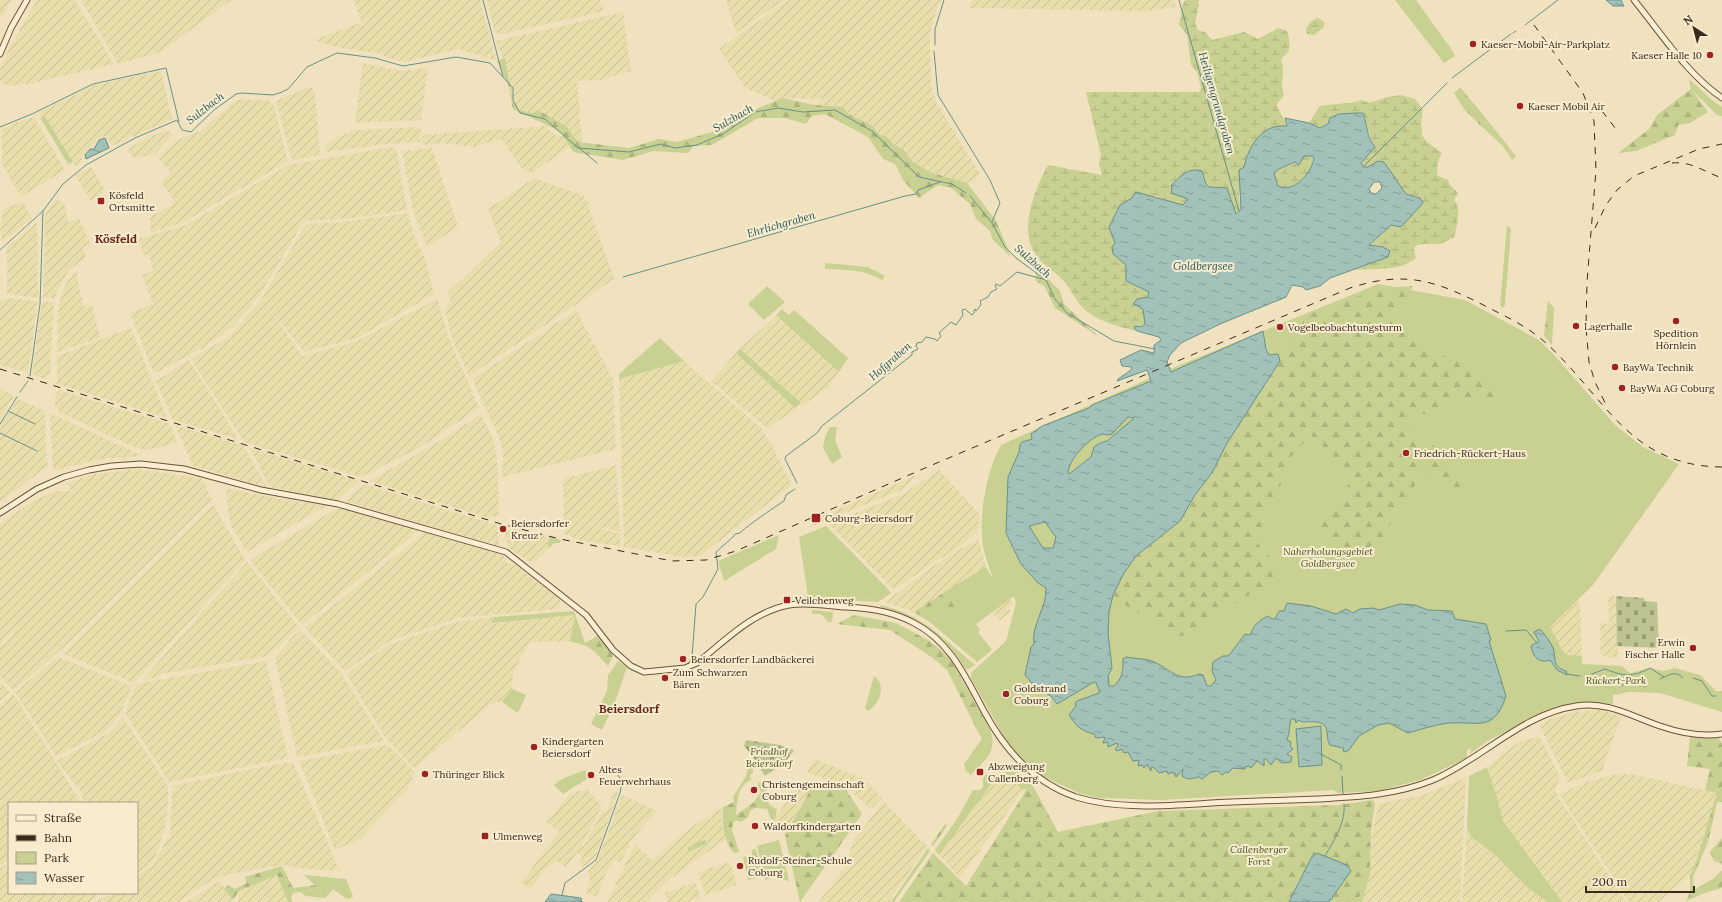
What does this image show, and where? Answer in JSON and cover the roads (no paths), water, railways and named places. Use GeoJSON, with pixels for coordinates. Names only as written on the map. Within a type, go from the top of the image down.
{"type":"FeatureCollection","features":[{"type":"Feature","properties":{"kind":"street"},"geometry":{"type":"LineString","coordinates":[[0,54],[11,28],[27,0]]}},
{"type":"Feature","properties":{"kind":"street"},"geometry":{"type":"LineString","coordinates":[[1634,0],[1692,71],[1722,98]]}},
{"type":"Feature","properties":{"kind":"street"},"geometry":{"type":"LineString","coordinates":[[0,513],[21,498],[54,481],[89,470],[127,464],[157,465],[178,468],[261,490],[338,504],[506,552],[525,565],[586,615],[626,663],[644,672],[689,667],[697,663],[741,626],[784,607],[801,605],[869,609],[896,615],[914,622],[940,641],[960,666],[1004,744],[1020,762],[1048,784],[1073,796],[1098,802],[1125,805],[1149,805],[1361,797],[1398,791],[1430,781],[1462,765],[1533,721],[1553,712],[1584,705],[1612,707],[1669,729],[1703,736],[1722,734]]}},
{"type":"Feature","properties":{"kind":"water"},"geometry":{"type":"Polygon","coordinates":[[[1606,0],[1621,0],[1624,6],[1613,6],[1606,0]]]}},
{"type":"Feature","properties":{"kind":"water","name":"Goldbergsee"},"geometry":{"type":"Polygon","coordinates":[[[1363,113],[1369,136],[1375,147],[1361,163],[1364,167],[1368,167],[1378,161],[1384,162],[1406,194],[1420,198],[1423,203],[1401,227],[1391,225],[1369,245],[1383,247],[1390,251],[1388,257],[1330,278],[1320,286],[1306,290],[1303,287],[1292,285],[1286,297],[1220,324],[1181,343],[1170,355],[1167,362],[1171,372],[1263,331],[1266,349],[1269,355],[1278,354],[1280,361],[1227,443],[1212,473],[1195,495],[1180,521],[1136,556],[1124,573],[1113,595],[1109,612],[1108,633],[1112,668],[1108,676],[1109,686],[1114,686],[1121,677],[1123,670],[1123,659],[1126,657],[1151,661],[1180,676],[1186,677],[1199,674],[1203,675],[1207,686],[1211,686],[1216,680],[1212,671],[1213,662],[1230,654],[1245,634],[1251,634],[1255,625],[1262,619],[1268,616],[1275,619],[1279,611],[1284,611],[1287,603],[1311,606],[1336,614],[1346,609],[1353,613],[1360,609],[1373,608],[1379,610],[1400,604],[1415,605],[1428,610],[1452,611],[1455,619],[1486,624],[1491,640],[1489,641],[1506,696],[1496,716],[1484,723],[1448,723],[1408,733],[1389,723],[1378,725],[1359,736],[1349,750],[1344,752],[1343,748],[1330,745],[1326,728],[1321,723],[1302,722],[1298,720],[1296,723],[1295,719],[1291,719],[1287,740],[1291,742],[1290,746],[1293,749],[1287,754],[1292,757],[1291,762],[1282,763],[1276,758],[1271,765],[1266,759],[1264,759],[1264,766],[1257,761],[1251,768],[1249,766],[1245,767],[1245,769],[1233,768],[1228,773],[1226,772],[1222,775],[1218,771],[1211,772],[1202,779],[1199,777],[1190,779],[1184,778],[1182,776],[1183,769],[1176,777],[1173,772],[1168,774],[1167,771],[1159,773],[1153,767],[1151,768],[1151,771],[1147,764],[1144,768],[1142,765],[1138,766],[1139,760],[1133,761],[1128,752],[1124,753],[1122,749],[1117,751],[1115,749],[1118,746],[1117,743],[1108,747],[1108,742],[1103,743],[1104,737],[1096,738],[1094,734],[1089,733],[1076,725],[1069,715],[1076,706],[1075,704],[1077,701],[1099,693],[1096,683],[1094,682],[1057,704],[1051,696],[1035,687],[1025,675],[1031,647],[1034,644],[1035,630],[1046,595],[1046,588],[1038,583],[1021,564],[1006,533],[1008,477],[1022,442],[1032,439],[1031,434],[1042,426],[1089,408],[1092,405],[1151,381],[1147,370],[1117,381],[1131,370],[1132,367],[1122,366],[1120,360],[1141,350],[1154,353],[1154,345],[1161,340],[1159,337],[1137,331],[1134,328],[1135,326],[1141,327],[1145,324],[1143,309],[1133,304],[1137,299],[1148,297],[1149,292],[1126,281],[1126,265],[1113,254],[1112,247],[1115,243],[1109,227],[1120,205],[1132,198],[1136,192],[1183,205],[1188,199],[1171,193],[1171,186],[1188,171],[1197,170],[1202,171],[1206,184],[1209,187],[1227,188],[1236,214],[1241,209],[1239,170],[1244,167],[1247,155],[1253,144],[1261,135],[1273,127],[1287,126],[1285,118],[1309,123],[1320,128],[1328,124],[1330,118],[1339,114],[1363,113]],[[1304,156],[1299,165],[1295,162],[1279,169],[1274,173],[1278,186],[1284,188],[1290,187],[1301,181],[1306,176],[1312,165],[1314,159],[1313,156],[1304,156]],[[1374,182],[1369,189],[1371,193],[1376,194],[1382,188],[1380,182],[1374,182]],[[1128,417],[1112,434],[1102,434],[1086,444],[1072,461],[1068,472],[1069,474],[1091,457],[1094,447],[1107,441],[1134,418],[1128,417]],[[1045,522],[1029,526],[1043,548],[1053,548],[1056,537],[1045,522]]]}},
{"type":"Feature","properties":{"kind":"water"},"geometry":{"type":"Polygon","coordinates":[[[105,138],[109,148],[86,159],[85,155],[90,149],[94,149],[99,140],[105,138]]]}},
{"type":"Feature","properties":{"kind":"water"},"geometry":{"type":"Polygon","coordinates":[[[1540,629],[1549,640],[1553,648],[1556,664],[1558,667],[1566,671],[1567,675],[1557,670],[1550,660],[1543,661],[1537,659],[1533,653],[1531,646],[1539,641],[1534,632],[1540,629]]]}},
{"type":"Feature","properties":{"kind":"water"},"geometry":{"type":"Polygon","coordinates":[[[1321,726],[1322,765],[1299,767],[1296,729],[1321,726]]]}},
{"type":"Feature","properties":{"kind":"water"},"geometry":{"type":"Polygon","coordinates":[[[1317,853],[1347,865],[1351,871],[1329,902],[1289,902],[1311,858],[1317,853]]]}},
{"type":"Feature","properties":{"kind":"water"},"geometry":{"type":"Polygon","coordinates":[[[551,894],[581,898],[582,902],[545,902],[551,894]]]}},
{"type":"Feature","properties":{"kind":"waterway"},"geometry":{"type":"LineString","coordinates":[[483,0],[503,77]]}},
{"type":"Feature","properties":{"kind":"waterway"},"geometry":{"type":"LineString","coordinates":[[935,45],[935,29],[944,0]]}},
{"type":"Feature","properties":{"kind":"waterway","name":"Heiligengrundgraben"},"geometry":{"type":"LineString","coordinates":[[1179,0],[1239,211]]}},
{"type":"Feature","properties":{"kind":"waterway"},"geometry":{"type":"LineString","coordinates":[[1525,25],[1558,0]]}},
{"type":"Feature","properties":{"kind":"waterway"},"geometry":{"type":"LineString","coordinates":[[1452,78],[1511,34]]}},
{"type":"Feature","properties":{"kind":"waterway"},"geometry":{"type":"LineString","coordinates":[[934,51],[938,95],[990,180],[1000,203],[992,222]]}},
{"type":"Feature","properties":{"kind":"waterway","name":"Sulzbach"},"geometry":{"type":"LineString","coordinates":[[0,250],[43,211],[63,184],[86,165],[135,138],[177,120],[182,130],[191,132],[214,110],[236,94],[273,95],[282,92],[288,89],[307,67],[337,53],[375,58],[403,66],[456,57],[490,63],[513,88],[513,100],[520,113],[545,119],[578,148],[629,152],[661,144],[675,148],[697,145],[723,134],[755,112],[778,108],[803,112],[835,110],[872,131],[919,177],[952,184],[966,193]]}},
{"type":"Feature","properties":{"kind":"waterway"},"geometry":{"type":"LineString","coordinates":[[0,127],[32,114],[93,84],[166,68],[179,122]]}},
{"type":"Feature","properties":{"kind":"waterway"},"geometry":{"type":"LineString","coordinates":[[1363,167],[1447,83]]}},
{"type":"Feature","properties":{"kind":"waterway","name":"Sulzbach"},"geometry":{"type":"LineString","coordinates":[[579,148],[597,163]]}},
{"type":"Feature","properties":{"kind":"waterway","name":"Ehrlichgraben"},"geometry":{"type":"LineString","coordinates":[[623,277],[916,194],[918,190],[940,182]]}},
{"type":"Feature","properties":{"kind":"waterway","name":"Sulzbach"},"geometry":{"type":"LineString","coordinates":[[970,196],[992,223],[1005,247],[1016,258],[1046,280],[1055,299],[1067,313],[1114,341],[1155,349]]}},
{"type":"Feature","properties":{"kind":"waterway"},"geometry":{"type":"LineString","coordinates":[[30,376],[40,304],[43,211]]}},
{"type":"Feature","properties":{"kind":"waterway","name":"Hofgraben"},"geometry":{"type":"LineString","coordinates":[[797,483],[785,459],[786,456],[817,433],[822,426],[912,355],[912,352],[918,349],[916,346],[917,343],[922,342],[926,337],[937,341],[941,336],[939,333],[951,322],[956,325],[963,315],[962,310],[965,309],[972,315],[975,309],[976,311],[981,305],[980,301],[988,297],[991,292],[997,289],[995,286],[996,284],[1000,286],[1017,272],[1046,280]]}},
{"type":"Feature","properties":{"kind":"waterway"},"geometry":{"type":"LineString","coordinates":[[20,392],[28,381]]}},
{"type":"Feature","properties":{"kind":"waterway"},"geometry":{"type":"LineString","coordinates":[[0,424],[17,397]]}},
{"type":"Feature","properties":{"kind":"waterway"},"geometry":{"type":"LineString","coordinates":[[8,411],[35,424]]}},
{"type":"Feature","properties":{"kind":"waterway"},"geometry":{"type":"LineString","coordinates":[[0,433],[37,451]]}},
{"type":"Feature","properties":{"kind":"waterway","name":"Hofgraben"},"geometry":{"type":"LineString","coordinates":[[688,664],[692,657],[696,604],[703,597],[718,569],[716,552],[735,534],[740,533],[784,501],[786,495],[795,489]]}},
{"type":"Feature","properties":{"kind":"waterway","name":"Sulzbach"},"geometry":{"type":"LineString","coordinates":[[1506,631],[1526,630],[1537,643]]}},
{"type":"Feature","properties":{"kind":"waterway","name":"Sulzbach"},"geometry":{"type":"LineString","coordinates":[[1592,674],[1605,669],[1617,673],[1632,675],[1650,668],[1664,677]]}},
{"type":"Feature","properties":{"kind":"waterway","name":"Sulzbach"},"geometry":{"type":"LineString","coordinates":[[1566,674],[1580,676]]}},
{"type":"Feature","properties":{"kind":"waterway","name":"Sulzbach"},"geometry":{"type":"LineString","coordinates":[[1660,679],[1675,674],[1678,674],[1683,678]]}},
{"type":"Feature","properties":{"kind":"waterway","name":"Sulzbach"},"geometry":{"type":"LineString","coordinates":[[1588,677],[1593,683],[1626,685]]}},
{"type":"Feature","properties":{"kind":"waterway","name":"Sulzbach"},"geometry":{"type":"LineString","coordinates":[[1693,678],[1702,681],[1712,696],[1716,696]]}},
{"type":"Feature","properties":{"kind":"waterway","name":"Sulzbach"},"geometry":{"type":"LineString","coordinates":[[1633,685],[1646,686]]}},
{"type":"Feature","properties":{"kind":"waterway"},"geometry":{"type":"LineString","coordinates":[[1321,754],[1341,765],[1341,770]]}},
{"type":"Feature","properties":{"kind":"waterway"},"geometry":{"type":"LineString","coordinates":[[562,895],[565,883],[596,860],[620,793],[622,781],[611,765]]}},
{"type":"Feature","properties":{"kind":"waterway"},"geometry":{"type":"LineString","coordinates":[[1342,776],[1343,794]]}},
{"type":"Feature","properties":{"kind":"waterway"},"geometry":{"type":"LineString","coordinates":[[1325,856],[1341,824],[1344,804]]}},
{"type":"Feature","properties":{"kind":"railway"},"geometry":{"type":"LineString","coordinates":[[1534,25],[1583,93],[1594,121],[1596,170],[1587,282],[1586,327],[1589,362],[1595,382],[1606,405]]}},
{"type":"Feature","properties":{"kind":"railway"},"geometry":{"type":"LineString","coordinates":[[1602,111],[1619,133]]}},
{"type":"Feature","properties":{"kind":"railway"},"geometry":{"type":"LineString","coordinates":[[1595,228],[1606,205],[1617,190],[1634,176],[1699,149],[1722,144]]}},
{"type":"Feature","properties":{"kind":"railway"},"geometry":{"type":"LineString","coordinates":[[1672,163],[1692,165],[1722,178]]}},
{"type":"Feature","properties":{"kind":"railway"},"geometry":{"type":"LineString","coordinates":[[0,369],[501,524],[560,539],[672,561],[706,560],[736,551],[925,468],[1350,288],[1389,279],[1406,279],[1439,285],[1506,317],[1534,334],[1547,344],[1568,365],[1622,425],[1641,442],[1664,455],[1690,464],[1722,467]]}},
{"type":"Feature","properties":{"kind":"place","name":"Kaeser-Mobil-Air-Parkplatz"},"geometry":{"type":"Point","coordinates":[1473,44]}},
{"type":"Feature","properties":{"kind":"place","name":"Kaeser Halle 10"},"geometry":{"type":"Point","coordinates":[1710,55]}},
{"type":"Feature","properties":{"kind":"place","name":"Kaeser Mobil Air"},"geometry":{"type":"Point","coordinates":[1520,106]}},
{"type":"Feature","properties":{"kind":"place","name":"Kösfeld Ortsmitte"},"geometry":{"type":"Point","coordinates":[101,201]}},
{"type":"Feature","properties":{"kind":"place","name":"Spedition Hörnlein"},"geometry":{"type":"Point","coordinates":[1676,321]}},
{"type":"Feature","properties":{"kind":"place","name":"Lagerhalle"},"geometry":{"type":"Point","coordinates":[1576,326]}},
{"type":"Feature","properties":{"kind":"place","name":"Vogelbeobachtungsturm"},"geometry":{"type":"Point","coordinates":[1280,327]}},
{"type":"Feature","properties":{"kind":"place","name":"BayWa Technik"},"geometry":{"type":"Point","coordinates":[1615,367]}},
{"type":"Feature","properties":{"kind":"place","name":"BayWa AG Coburg"},"geometry":{"type":"Point","coordinates":[1622,388]}},
{"type":"Feature","properties":{"kind":"place","name":"Friedrich-Rückert-Haus"},"geometry":{"type":"Point","coordinates":[1406,453]}},
{"type":"Feature","properties":{"kind":"place","name":"Coburg-Beiersdorf"},"geometry":{"type":"Point","coordinates":[816,518]}},
{"type":"Feature","properties":{"kind":"place","name":"Beiersdorfer Kreuz"},"geometry":{"type":"Point","coordinates":[503,529]}},
{"type":"Feature","properties":{"kind":"place","name":"Veilchenweg"},"geometry":{"type":"Point","coordinates":[787,600]}},
{"type":"Feature","properties":{"kind":"place","name":"Erwin Fischer Halle"},"geometry":{"type":"Point","coordinates":[1693,648]}},
{"type":"Feature","properties":{"kind":"place","name":"Beiersdorfer Landbäckerei"},"geometry":{"type":"Point","coordinates":[683,659]}},
{"type":"Feature","properties":{"kind":"place","name":"Zum Schwarzen Bären"},"geometry":{"type":"Point","coordinates":[665,678]}},
{"type":"Feature","properties":{"kind":"place","name":"Goldstrand Coburg"},"geometry":{"type":"Point","coordinates":[1006,694]}},
{"type":"Feature","properties":{"kind":"place","name":"Kindergarten Beiersdorf"},"geometry":{"type":"Point","coordinates":[534,747]}},
{"type":"Feature","properties":{"kind":"place","name":"Abzweigung Callenberg"},"geometry":{"type":"Point","coordinates":[980,772]}},
{"type":"Feature","properties":{"kind":"place","name":"Thüringer Blick"},"geometry":{"type":"Point","coordinates":[425,774]}},
{"type":"Feature","properties":{"kind":"place","name":"Altes Feuerwehrhaus"},"geometry":{"type":"Point","coordinates":[591,775]}},
{"type":"Feature","properties":{"kind":"place","name":"Christengemeinschaft Coburg"},"geometry":{"type":"Point","coordinates":[754,790]}},
{"type":"Feature","properties":{"kind":"place","name":"Waldorfkindergarten"},"geometry":{"type":"Point","coordinates":[755,826]}},
{"type":"Feature","properties":{"kind":"place","name":"Ulmenweg"},"geometry":{"type":"Point","coordinates":[485,836]}},
{"type":"Feature","properties":{"kind":"place","name":"Rudolf-Steiner-Schule Coburg"},"geometry":{"type":"Point","coordinates":[740,866]}},
{"type":"Feature","properties":{"kind":"district","name":"Kösfeld"},"geometry":{"type":"Point","coordinates":[116,239]}},
{"type":"Feature","properties":{"kind":"district","name":"Beiersdorf"},"geometry":{"type":"Point","coordinates":[629,709]}},
{"type":"Feature","properties":{"kind":"park label","name":"Naherholungsgebiet Goldbergsee"},"geometry":{"type":"Point","coordinates":[1328,556]}},
{"type":"Feature","properties":{"kind":"park label","name":"Rückert-Park"},"geometry":{"type":"Point","coordinates":[1616,680]}},
{"type":"Feature","properties":{"kind":"park label","name":"Friedhof Beiersdorf"},"geometry":{"type":"Point","coordinates":[769,756]}},
{"type":"Feature","properties":{"kind":"park label","name":"Callenberger Forst"},"geometry":{"type":"Point","coordinates":[1259,854]}}]}
